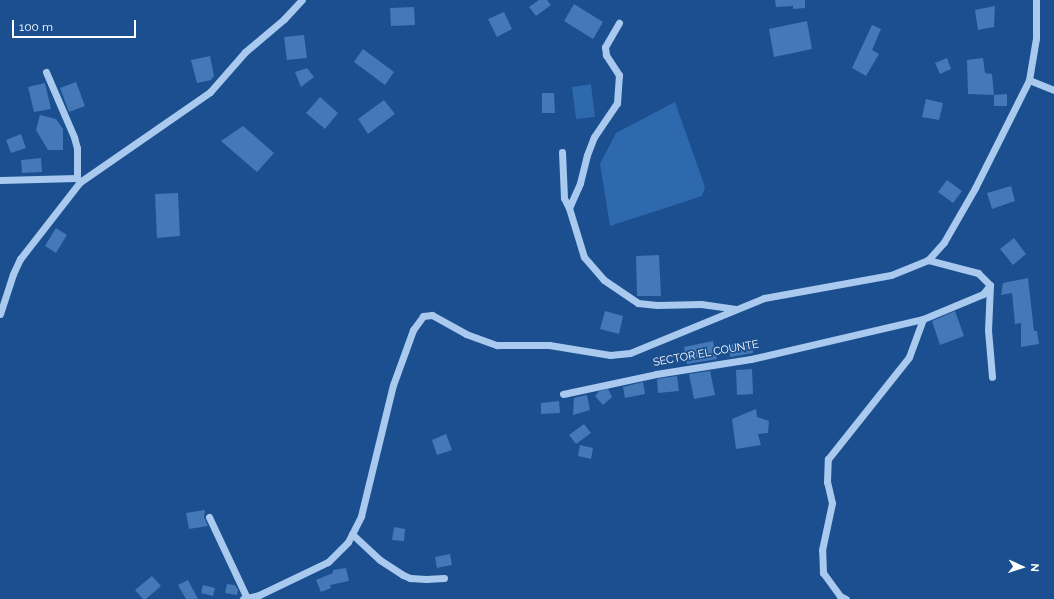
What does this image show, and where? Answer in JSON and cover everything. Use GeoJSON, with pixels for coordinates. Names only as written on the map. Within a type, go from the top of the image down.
{"type":"FeatureCollection","features":[{"type":"Feature","properties":{"kind":"street"},"geometry":{"type":"LineString","coordinates":[[0,314],[13,274],[20,259],[78,180],[210,92],[245,52],[284,19],[302,0]]}},
{"type":"Feature","properties":{"kind":"street"},"geometry":{"type":"LineString","coordinates":[[209,516],[245,599],[259,595],[328,562],[348,542],[361,516],[393,384],[413,330],[423,316],[432,315],[466,334],[497,345],[549,345],[610,355],[630,353],[764,298],[891,275],[928,260],[944,242],[975,188],[1029,80],[1036,38],[1036,0]]}},
{"type":"Feature","properties":{"kind":"street"},"geometry":{"type":"LineString","coordinates":[[569,208],[580,183],[587,155],[594,137],[617,103],[619,75],[606,55],[605,47],[619,23]]}},
{"type":"Feature","properties":{"kind":"street"},"geometry":{"type":"LineString","coordinates":[[46,72],[74,137],[78,180]]}},
{"type":"Feature","properties":{"kind":"street"},"geometry":{"type":"LineString","coordinates":[[1029,80],[1054,90]]}},
{"type":"Feature","properties":{"kind":"street"},"geometry":{"type":"LineString","coordinates":[[562,152],[564,198],[569,208],[584,257],[604,280],[638,302],[657,305],[701,304],[736,309]]}},
{"type":"Feature","properties":{"kind":"street"},"geometry":{"type":"LineString","coordinates":[[0,180],[78,180]]}},
{"type":"Feature","properties":{"kind":"street"},"geometry":{"type":"LineString","coordinates":[[928,260],[978,273],[990,285],[988,330],[992,377]]}},
{"type":"Feature","properties":{"kind":"street","name":"SECTOR EL COUNTE"},"geometry":{"type":"LineString","coordinates":[[563,394],[656,374],[751,359],[922,319],[983,294],[990,285]]}},
{"type":"Feature","properties":{"kind":"street"},"geometry":{"type":"LineString","coordinates":[[846,599],[840,596],[823,573],[822,550],[832,503],[826,482],[828,459],[909,357],[922,319]]}},
{"type":"Feature","properties":{"kind":"street"},"geometry":{"type":"LineString","coordinates":[[352,534],[380,560],[402,575],[426,579],[444,578]]}},
{"type":"Feature","properties":{"kind":"shaded area"},"geometry":{"type":"Polygon","coordinates":[[[591,84],[595,117],[576,119],[572,87],[591,84]]]}},
{"type":"Feature","properties":{"kind":"shaded area"},"geometry":{"type":"Polygon","coordinates":[[[675,102],[705,187],[702,196],[610,226],[600,164],[616,133],[675,102]]]}},
{"type":"Feature","properties":{"kind":"building"},"geometry":{"type":"Polygon","coordinates":[[[539,0],[547,0],[551,5],[536,16],[529,7],[539,0]]]}},
{"type":"Feature","properties":{"kind":"building"},"geometry":{"type":"Polygon","coordinates":[[[775,0],[805,0],[805,8],[793,9],[793,6],[776,7],[775,0]]]}},
{"type":"Feature","properties":{"kind":"building"},"geometry":{"type":"Polygon","coordinates":[[[574,4],[603,22],[593,39],[564,21],[574,4]]]}},
{"type":"Feature","properties":{"kind":"building"},"geometry":{"type":"Polygon","coordinates":[[[995,6],[994,27],[978,30],[975,10],[995,6]]]}},
{"type":"Feature","properties":{"kind":"building"},"geometry":{"type":"Polygon","coordinates":[[[414,7],[415,25],[391,26],[390,8],[414,7]]]}},
{"type":"Feature","properties":{"kind":"building"},"geometry":{"type":"Polygon","coordinates":[[[504,12],[512,29],[497,37],[488,19],[504,12]]]}},
{"type":"Feature","properties":{"kind":"building"},"geometry":{"type":"Polygon","coordinates":[[[807,21],[812,49],[774,57],[769,29],[807,21]]]}},
{"type":"Feature","properties":{"kind":"building"},"geometry":{"type":"Polygon","coordinates":[[[872,25],[881,29],[872,50],[879,54],[866,76],[852,68],[872,25]]]}},
{"type":"Feature","properties":{"kind":"building"},"geometry":{"type":"Polygon","coordinates":[[[304,35],[307,58],[287,60],[284,37],[304,35]]]}},
{"type":"Feature","properties":{"kind":"building"},"geometry":{"type":"Polygon","coordinates":[[[363,49],[394,72],[385,85],[354,62],[363,49]]]}},
{"type":"Feature","properties":{"kind":"building"},"geometry":{"type":"Polygon","coordinates":[[[210,56],[214,76],[211,80],[197,83],[191,60],[210,56]]]}},
{"type":"Feature","properties":{"kind":"building"},"geometry":{"type":"Polygon","coordinates":[[[947,58],[951,69],[940,74],[935,63],[947,58]]]}},
{"type":"Feature","properties":{"kind":"building"},"geometry":{"type":"Polygon","coordinates":[[[983,58],[985,73],[992,74],[994,95],[968,94],[967,60],[983,58]]]}},
{"type":"Feature","properties":{"kind":"building"},"geometry":{"type":"Polygon","coordinates":[[[307,68],[314,77],[301,87],[295,72],[307,68]]]}},
{"type":"Feature","properties":{"kind":"building"},"geometry":{"type":"Polygon","coordinates":[[[76,82],[85,106],[69,112],[60,88],[76,82]]]}},
{"type":"Feature","properties":{"kind":"building"},"geometry":{"type":"Polygon","coordinates":[[[45,83],[51,109],[34,112],[28,87],[45,83]]]}},
{"type":"Feature","properties":{"kind":"building"},"geometry":{"type":"Polygon","coordinates":[[[542,93],[554,93],[555,113],[542,113],[542,93]]]}},
{"type":"Feature","properties":{"kind":"building"},"geometry":{"type":"Polygon","coordinates":[[[1007,94],[1007,106],[994,106],[994,95],[1007,94]]]}},
{"type":"Feature","properties":{"kind":"building"},"geometry":{"type":"Polygon","coordinates":[[[320,97],[338,113],[325,129],[306,113],[320,97]]]}},
{"type":"Feature","properties":{"kind":"building"},"geometry":{"type":"Polygon","coordinates":[[[926,99],[943,103],[939,120],[922,117],[926,99]]]}},
{"type":"Feature","properties":{"kind":"building"},"geometry":{"type":"Polygon","coordinates":[[[384,100],[395,114],[368,134],[358,119],[384,100]]]}},
{"type":"Feature","properties":{"kind":"building"},"geometry":{"type":"Polygon","coordinates":[[[40,115],[56,119],[63,129],[63,150],[48,150],[36,130],[40,115]]]}},
{"type":"Feature","properties":{"kind":"building"},"geometry":{"type":"Polygon","coordinates":[[[243,126],[274,153],[257,172],[221,141],[243,126]]]}},
{"type":"Feature","properties":{"kind":"building"},"geometry":{"type":"Polygon","coordinates":[[[21,134],[26,148],[11,153],[6,140],[21,134]]]}},
{"type":"Feature","properties":{"kind":"building"},"geometry":{"type":"Polygon","coordinates":[[[41,158],[42,172],[22,173],[21,160],[41,158]]]}},
{"type":"Feature","properties":{"kind":"building"},"geometry":{"type":"Polygon","coordinates":[[[947,180],[962,191],[953,203],[938,192],[947,180]]]}},
{"type":"Feature","properties":{"kind":"building"},"geometry":{"type":"Polygon","coordinates":[[[1011,186],[1015,201],[992,209],[987,193],[1011,186]]]}},
{"type":"Feature","properties":{"kind":"building"},"geometry":{"type":"Polygon","coordinates":[[[178,193],[180,236],[157,238],[155,194],[178,193]]]}},
{"type":"Feature","properties":{"kind":"building"},"geometry":{"type":"Polygon","coordinates":[[[56,228],[67,235],[56,253],[45,246],[56,228]]]}},
{"type":"Feature","properties":{"kind":"building"},"geometry":{"type":"Polygon","coordinates":[[[1014,238],[1026,254],[1013,265],[1000,249],[1014,238]]]}},
{"type":"Feature","properties":{"kind":"building"},"geometry":{"type":"Polygon","coordinates":[[[659,255],[661,296],[637,296],[636,256],[659,255]]]}},
{"type":"Feature","properties":{"kind":"building"},"geometry":{"type":"Polygon","coordinates":[[[1028,278],[1034,331],[1037,331],[1039,344],[1021,347],[1021,323],[1015,324],[1012,293],[1001,295],[1003,283],[1028,278]]]}},
{"type":"Feature","properties":{"kind":"building"},"geometry":{"type":"Polygon","coordinates":[[[605,311],[623,316],[619,334],[600,329],[605,311]]]}},
{"type":"Feature","properties":{"kind":"building"},"geometry":{"type":"Polygon","coordinates":[[[955,311],[964,336],[940,345],[932,321],[955,311]]]}},
{"type":"Feature","properties":{"kind":"building"},"geometry":{"type":"Polygon","coordinates":[[[713,341],[717,359],[687,364],[684,347],[713,341]]]}},
{"type":"Feature","properties":{"kind":"building"},"geometry":{"type":"Polygon","coordinates":[[[752,342],[753,353],[730,357],[729,344],[752,342]]]}},
{"type":"Feature","properties":{"kind":"building"},"geometry":{"type":"Polygon","coordinates":[[[752,369],[753,394],[737,395],[736,370],[752,369]]]}},
{"type":"Feature","properties":{"kind":"building"},"geometry":{"type":"Polygon","coordinates":[[[710,371],[715,395],[694,399],[689,374],[710,371]]]}},
{"type":"Feature","properties":{"kind":"building"},"geometry":{"type":"Polygon","coordinates":[[[677,376],[679,391],[658,393],[657,379],[677,376]]]}},
{"type":"Feature","properties":{"kind":"building"},"geometry":{"type":"Polygon","coordinates":[[[643,382],[645,394],[625,398],[623,387],[643,382]]]}},
{"type":"Feature","properties":{"kind":"building"},"geometry":{"type":"Polygon","coordinates":[[[608,389],[612,397],[603,405],[595,396],[599,391],[608,389]]]}},
{"type":"Feature","properties":{"kind":"building"},"geometry":{"type":"Polygon","coordinates":[[[587,395],[590,410],[573,415],[574,398],[587,395]]]}},
{"type":"Feature","properties":{"kind":"building"},"geometry":{"type":"Polygon","coordinates":[[[559,401],[560,413],[541,414],[541,403],[559,401]]]}},
{"type":"Feature","properties":{"kind":"building"},"geometry":{"type":"Polygon","coordinates":[[[756,409],[757,417],[769,421],[768,433],[758,434],[761,445],[736,449],[732,419],[756,409]]]}},
{"type":"Feature","properties":{"kind":"building"},"geometry":{"type":"Polygon","coordinates":[[[584,424],[591,433],[576,444],[569,435],[584,424]]]}},
{"type":"Feature","properties":{"kind":"building"},"geometry":{"type":"Polygon","coordinates":[[[446,434],[452,450],[437,455],[432,440],[446,434]]]}},
{"type":"Feature","properties":{"kind":"building"},"geometry":{"type":"Polygon","coordinates":[[[580,445],[593,448],[591,459],[578,456],[580,445]]]}},
{"type":"Feature","properties":{"kind":"building"},"geometry":{"type":"Polygon","coordinates":[[[205,510],[204,517],[208,526],[189,529],[186,513],[205,510]]]}},
{"type":"Feature","properties":{"kind":"building"},"geometry":{"type":"Polygon","coordinates":[[[394,527],[405,529],[404,541],[392,540],[394,527]]]}},
{"type":"Feature","properties":{"kind":"building"},"geometry":{"type":"Polygon","coordinates":[[[450,554],[452,565],[437,568],[435,557],[450,554]]]}},
{"type":"Feature","properties":{"kind":"building"},"geometry":{"type":"Polygon","coordinates":[[[346,568],[349,581],[330,585],[331,588],[321,592],[316,580],[333,573],[333,570],[346,568]]]}},
{"type":"Feature","properties":{"kind":"building"},"geometry":{"type":"Polygon","coordinates":[[[152,576],[161,586],[146,599],[143,599],[135,590],[152,576]]]}},
{"type":"Feature","properties":{"kind":"building"},"geometry":{"type":"Polygon","coordinates":[[[188,580],[198,599],[186,599],[178,585],[188,580]]]}},
{"type":"Feature","properties":{"kind":"building"},"geometry":{"type":"Polygon","coordinates":[[[227,584],[235,585],[238,590],[237,595],[225,593],[227,584]]]}},
{"type":"Feature","properties":{"kind":"building"},"geometry":{"type":"Polygon","coordinates":[[[203,585],[215,588],[213,596],[201,593],[203,585]]]}}]}
